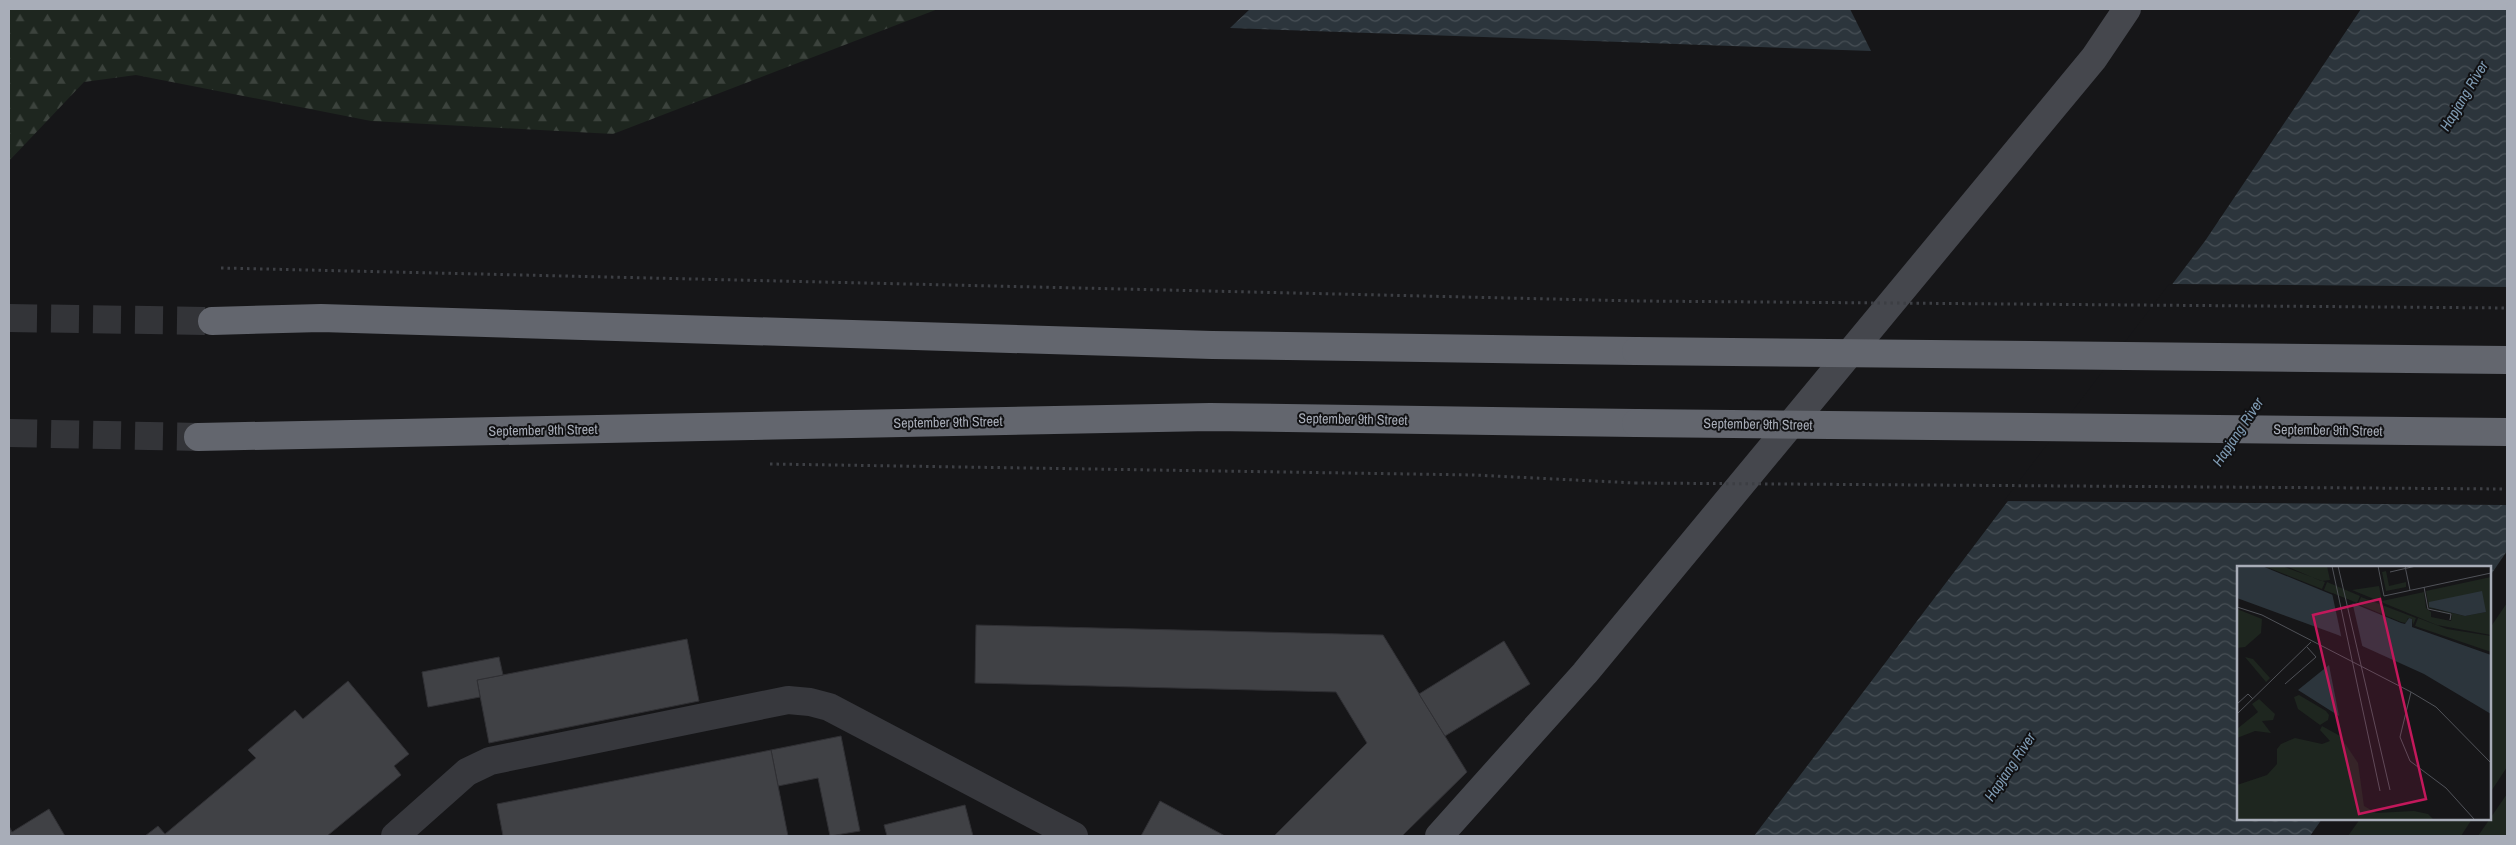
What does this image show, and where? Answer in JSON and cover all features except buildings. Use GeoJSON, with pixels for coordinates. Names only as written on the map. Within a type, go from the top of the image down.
{"type":"FeatureCollection","features":[{"type":"Feature","properties":{"kind":"highway"},"geometry":{"type":"LineString","coordinates":[[212,322],[320,318],[1212,345],[2507,360]]}},
{"type":"Feature","properties":{"kind":"highway","name":"September 9th Street"},"geometry":{"type":"LineString","coordinates":[[198,437],[1210,417],[2507,432]]}},
{"type":"Feature","properties":{"kind":"street"},"geometry":{"type":"LineString","coordinates":[[1439,836],[1585,673],[2094,58],[2127,9]]}},
{"type":"Feature","properties":{"kind":"street"},"geometry":{"type":"LineString","coordinates":[[395,836],[467,772],[490,761],[788,700],[810,702],[829,707],[1074,836]]}},
{"type":"Feature","properties":{"kind":"path"},"geometry":{"type":"LineString","coordinates":[[221,268],[1637,301],[2507,308]]}},
{"type":"Feature","properties":{"kind":"path"},"geometry":{"type":"LineString","coordinates":[[769,464],[1474,475],[1635,483],[2507,489]]}},
{"type":"Feature","properties":{"kind":"green space"},"geometry":{"type":"Polygon","coordinates":[[[9,9],[938,9],[613,134],[371,121],[136,75],[84,82],[9,161],[9,9]]]}},
{"type":"Feature","properties":{"kind":"green space"},"geometry":{"type":"Polygon","coordinates":[[[2507,603],[2507,767],[2491,791],[2491,627],[2507,603]]]}},
{"type":"Feature","properties":{"kind":"green space"},"geometry":{"type":"Polygon","coordinates":[[[2507,794],[2507,836],[2478,836],[2489,820],[2491,820],[2507,794]]]}},
{"type":"Feature","properties":{"kind":"green space"},"geometry":{"type":"Polygon","coordinates":[[[2359,820],[2471,820],[2461,836],[2348,836],[2359,820]]]}},
{"type":"Feature","properties":{"kind":"water"},"geometry":{"type":"Polygon","coordinates":[[[1250,9],[1850,9],[1871,51],[1230,28],[1250,9]]]}},
{"type":"Feature","properties":{"kind":"water","name":"Hapjang River"},"geometry":{"type":"Polygon","coordinates":[[[2361,9],[2507,9],[2507,551],[2491,575],[2491,566],[2237,566],[2237,820],[2321,820],[2310,836],[1754,836],[2205,241],[2361,9]]]}},
{"type":"Feature","properties":{"kind":"pier"},"geometry":{"type":"Polygon","coordinates":[[[2169,284],[2507,287],[2507,505],[2004,501],[2169,284]]]}},
{"type":"Feature","properties":{"kind":"tunnel"},"geometry":{"type":"LineString","coordinates":[[9,318],[212,321]]}},
{"type":"Feature","properties":{"kind":"tunnel"},"geometry":{"type":"LineString","coordinates":[[9,433],[198,437]]}}]}
